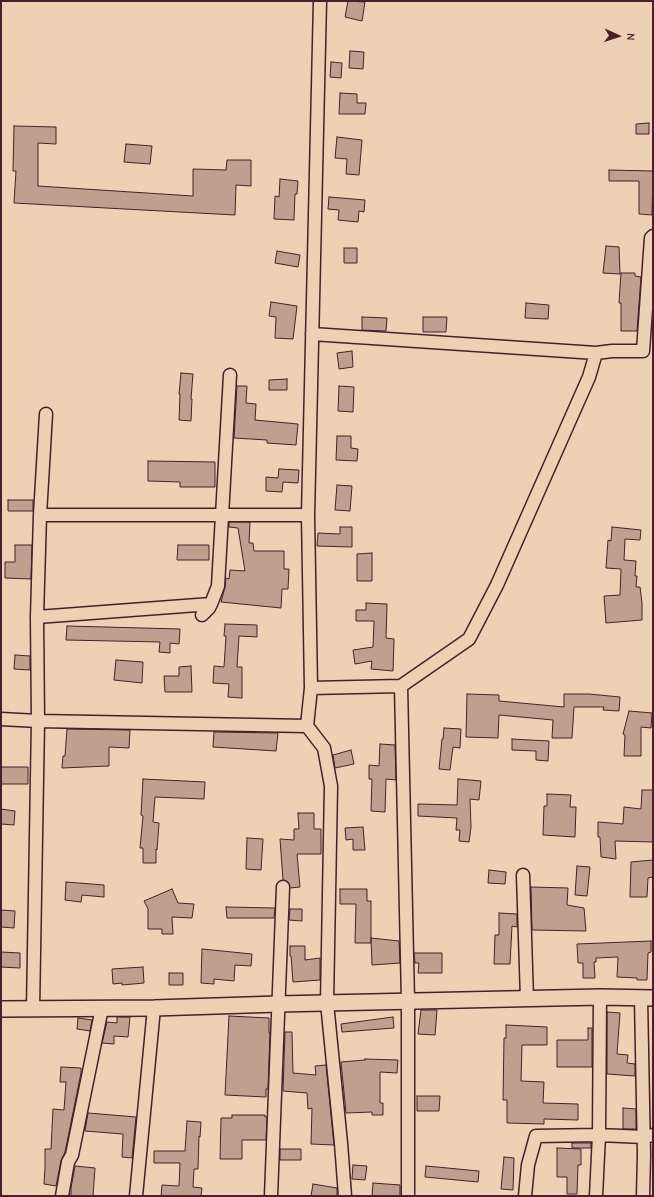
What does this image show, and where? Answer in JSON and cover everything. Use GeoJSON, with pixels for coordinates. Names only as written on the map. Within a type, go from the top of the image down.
{"type":"FeatureCollection","features":[{"type":"Feature","properties":{"kind":"street"},"geometry":{"type":"LineString","coordinates":[[320,1],[308,515],[311,688],[307,726],[324,748],[331,786],[327,1003],[341,1135],[345,1196]]}},
{"type":"Feature","properties":{"kind":"street"},"geometry":{"type":"LineString","coordinates":[[312,334],[596,353],[612,351],[643,351],[651,238],[653,236]]}},
{"type":"Feature","properties":{"kind":"street"},"geometry":{"type":"LineString","coordinates":[[311,688],[401,686],[469,639],[510,557],[589,377],[596,353]]}},
{"type":"Feature","properties":{"kind":"street"},"geometry":{"type":"LineString","coordinates":[[202,615],[209,608],[218,586],[230,375]]}},
{"type":"Feature","properties":{"kind":"street"},"geometry":{"type":"LineString","coordinates":[[33,1009],[38,721],[37,617],[40,515],[46,414]]}},
{"type":"Feature","properties":{"kind":"street"},"geometry":{"type":"LineString","coordinates":[[40,515],[308,515]]}},
{"type":"Feature","properties":{"kind":"street"},"geometry":{"type":"LineString","coordinates":[[37,617],[211,604]]}},
{"type":"Feature","properties":{"kind":"street"},"geometry":{"type":"LineString","coordinates":[[401,686],[408,1001],[408,1196]]}},
{"type":"Feature","properties":{"kind":"street"},"geometry":{"type":"LineString","coordinates":[[1,719],[307,726]]}},
{"type":"Feature","properties":{"kind":"street"},"geometry":{"type":"LineString","coordinates":[[523,875],[527,998]]}},
{"type":"Feature","properties":{"kind":"street"},"geometry":{"type":"LineString","coordinates":[[271,1196],[282,887]]}},
{"type":"Feature","properties":{"kind":"street"},"geometry":{"type":"LineString","coordinates":[[596,1196],[599,1135],[600,997]]}},
{"type":"Feature","properties":{"kind":"street"},"geometry":{"type":"LineString","coordinates":[[1,1009],[154,1008],[527,998],[647,998],[648,1136],[643,1196]]}},
{"type":"Feature","properties":{"kind":"street"},"geometry":{"type":"LineString","coordinates":[[62,1196],[68,1162],[72,1155],[102,1008]]}},
{"type":"Feature","properties":{"kind":"street"},"geometry":{"type":"LineString","coordinates":[[136,1196],[154,1008]]}},
{"type":"Feature","properties":{"kind":"street"},"geometry":{"type":"LineString","coordinates":[[525,1196],[528,1165],[536,1136],[648,1136]]}},
{"type":"Feature","properties":{"kind":"building"},"geometry":{"type":"Polygon","coordinates":[[[348,1],[365,2],[362,21],[345,17],[348,1]]]}},
{"type":"Feature","properties":{"kind":"building"},"geometry":{"type":"Polygon","coordinates":[[[350,51],[364,52],[363,69],[349,68],[350,51]]]}},
{"type":"Feature","properties":{"kind":"building"},"geometry":{"type":"Polygon","coordinates":[[[331,62],[342,63],[341,78],[330,77],[331,62]]]}},
{"type":"Feature","properties":{"kind":"building"},"geometry":{"type":"Polygon","coordinates":[[[340,93],[357,94],[357,103],[366,103],[365,114],[339,114],[340,93]]]}},
{"type":"Feature","properties":{"kind":"building"},"geometry":{"type":"Polygon","coordinates":[[[649,123],[649,134],[636,134],[636,124],[649,123]]]}},
{"type":"Feature","properties":{"kind":"building"},"geometry":{"type":"Polygon","coordinates":[[[14,126],[56,127],[56,144],[38,143],[38,186],[193,196],[193,169],[226,170],[227,160],[251,160],[251,186],[236,185],[235,215],[14,203],[16,171],[13,171],[14,126]]]}},
{"type":"Feature","properties":{"kind":"building"},"geometry":{"type":"Polygon","coordinates":[[[337,137],[362,140],[359,175],[346,174],[347,159],[335,158],[337,137]]]}},
{"type":"Feature","properties":{"kind":"building"},"geometry":{"type":"Polygon","coordinates":[[[126,144],[152,146],[150,164],[124,162],[126,144]]]}},
{"type":"Feature","properties":{"kind":"building"},"geometry":{"type":"Polygon","coordinates":[[[609,170],[653,171],[652,215],[639,214],[639,181],[609,181],[609,170]]]}},
{"type":"Feature","properties":{"kind":"building"},"geometry":{"type":"Polygon","coordinates":[[[280,179],[298,181],[297,194],[295,194],[294,220],[274,219],[275,196],[279,197],[280,179]]]}},
{"type":"Feature","properties":{"kind":"building"},"geometry":{"type":"Polygon","coordinates":[[[329,197],[365,200],[364,212],[359,211],[358,222],[338,220],[339,210],[328,209],[329,197]]]}},
{"type":"Feature","properties":{"kind":"building"},"geometry":{"type":"Polygon","coordinates":[[[606,246],[619,247],[620,274],[603,273],[606,246]]]}},
{"type":"Feature","properties":{"kind":"building"},"geometry":{"type":"Polygon","coordinates":[[[344,248],[357,248],[357,263],[344,263],[344,248]]]}},
{"type":"Feature","properties":{"kind":"building"},"geometry":{"type":"Polygon","coordinates":[[[277,251],[300,255],[298,267],[275,263],[277,251]]]}},
{"type":"Feature","properties":{"kind":"building"},"geometry":{"type":"Polygon","coordinates":[[[621,273],[635,273],[635,276],[641,277],[637,331],[621,331],[621,303],[619,303],[621,273]]]}},
{"type":"Feature","properties":{"kind":"building"},"geometry":{"type":"Polygon","coordinates":[[[271,302],[297,306],[293,339],[275,338],[276,317],[269,316],[271,302]]]}},
{"type":"Feature","properties":{"kind":"building"},"geometry":{"type":"Polygon","coordinates":[[[526,303],[549,305],[548,319],[525,318],[526,303]]]}},
{"type":"Feature","properties":{"kind":"building"},"geometry":{"type":"Polygon","coordinates":[[[362,317],[387,318],[386,331],[362,330],[362,317]]]}},
{"type":"Feature","properties":{"kind":"building"},"geometry":{"type":"Polygon","coordinates":[[[423,317],[447,317],[446,332],[423,332],[423,317]]]}},
{"type":"Feature","properties":{"kind":"building"},"geometry":{"type":"Polygon","coordinates":[[[352,351],[353,367],[339,369],[337,353],[352,351]]]}},
{"type":"Feature","properties":{"kind":"building"},"geometry":{"type":"Polygon","coordinates":[[[181,373],[193,374],[191,421],[179,420],[181,373]]]}},
{"type":"Feature","properties":{"kind":"building"},"geometry":{"type":"Polygon","coordinates":[[[287,379],[287,390],[269,390],[269,380],[287,379]]]}},
{"type":"Feature","properties":{"kind":"building"},"geometry":{"type":"Polygon","coordinates":[[[237,386],[247,386],[246,403],[256,404],[255,420],[298,424],[296,445],[267,443],[267,440],[234,438],[237,386]]]}},
{"type":"Feature","properties":{"kind":"building"},"geometry":{"type":"Polygon","coordinates":[[[339,386],[354,387],[353,412],[338,411],[339,386]]]}},
{"type":"Feature","properties":{"kind":"building"},"geometry":{"type":"Polygon","coordinates":[[[337,436],[351,436],[351,448],[358,449],[357,461],[336,460],[337,436]]]}},
{"type":"Feature","properties":{"kind":"building"},"geometry":{"type":"Polygon","coordinates":[[[148,461],[215,462],[215,487],[180,487],[180,482],[148,481],[148,461]]]}},
{"type":"Feature","properties":{"kind":"building"},"geometry":{"type":"Polygon","coordinates":[[[279,469],[299,470],[298,483],[283,482],[282,492],[266,491],[266,477],[278,478],[279,469]]]}},
{"type":"Feature","properties":{"kind":"building"},"geometry":{"type":"Polygon","coordinates":[[[337,485],[352,486],[350,511],[335,510],[337,485]]]}},
{"type":"Feature","properties":{"kind":"building"},"geometry":{"type":"Polygon","coordinates":[[[8,500],[33,500],[33,511],[8,511],[8,500]]]}},
{"type":"Feature","properties":{"kind":"building"},"geometry":{"type":"Polygon","coordinates":[[[229,522],[250,522],[249,543],[253,543],[254,551],[284,551],[284,569],[289,569],[288,589],[282,589],[281,608],[221,602],[226,578],[229,579],[230,570],[245,571],[238,528],[229,527],[229,522]]]}},
{"type":"Feature","properties":{"kind":"building"},"geometry":{"type":"Polygon","coordinates":[[[340,527],[352,527],[352,547],[317,546],[318,533],[340,534],[340,527]]]}},
{"type":"Feature","properties":{"kind":"building"},"geometry":{"type":"Polygon","coordinates":[[[612,527],[641,530],[640,540],[625,539],[624,560],[636,561],[636,587],[640,587],[642,620],[606,623],[604,596],[620,595],[621,569],[606,568],[608,540],[611,541],[612,527]]]}},
{"type":"Feature","properties":{"kind":"building"},"geometry":{"type":"Polygon","coordinates":[[[15,545],[32,545],[31,579],[5,578],[5,562],[15,562],[15,545]]]}},
{"type":"Feature","properties":{"kind":"building"},"geometry":{"type":"Polygon","coordinates":[[[178,545],[209,545],[209,560],[177,560],[178,545]]]}},
{"type":"Feature","properties":{"kind":"building"},"geometry":{"type":"Polygon","coordinates":[[[372,553],[372,581],[357,581],[357,554],[372,553]]]}},
{"type":"Feature","properties":{"kind":"building"},"geometry":{"type":"Polygon","coordinates":[[[366,603],[387,604],[386,638],[394,639],[393,671],[371,669],[372,661],[355,664],[353,650],[373,647],[374,621],[356,621],[356,610],[366,610],[366,603]]]}},
{"type":"Feature","properties":{"kind":"building"},"geometry":{"type":"Polygon","coordinates":[[[225,624],[257,625],[257,637],[239,636],[237,667],[242,667],[242,698],[228,697],[229,684],[213,683],[214,666],[224,667],[226,636],[224,636],[225,624]]]}},
{"type":"Feature","properties":{"kind":"building"},"geometry":{"type":"Polygon","coordinates":[[[67,626],[180,629],[179,644],[170,643],[170,653],[159,652],[160,642],[66,640],[67,626]]]}},
{"type":"Feature","properties":{"kind":"building"},"geometry":{"type":"Polygon","coordinates":[[[15,655],[30,656],[30,670],[14,669],[15,655]]]}},
{"type":"Feature","properties":{"kind":"building"},"geometry":{"type":"Polygon","coordinates":[[[116,660],[143,662],[142,683],[114,680],[116,660]]]}},
{"type":"Feature","properties":{"kind":"building"},"geometry":{"type":"Polygon","coordinates":[[[191,666],[192,692],[165,692],[164,676],[179,676],[179,667],[191,666]]]}},
{"type":"Feature","properties":{"kind":"building"},"geometry":{"type":"Polygon","coordinates":[[[467,694],[499,695],[499,701],[564,707],[564,694],[589,694],[620,697],[619,711],[603,710],[604,707],[574,707],[572,738],[552,738],[553,720],[499,715],[498,738],[466,737],[467,694]]]}},
{"type":"Feature","properties":{"kind":"building"},"geometry":{"type":"Polygon","coordinates":[[[629,711],[652,713],[651,728],[641,727],[641,756],[624,756],[625,735],[623,734],[629,711]]]}},
{"type":"Feature","properties":{"kind":"building"},"geometry":{"type":"Polygon","coordinates":[[[444,728],[461,729],[460,748],[453,747],[450,770],[439,769],[444,728]]]}},
{"type":"Feature","properties":{"kind":"building"},"geometry":{"type":"Polygon","coordinates":[[[67,729],[130,730],[129,748],[109,747],[109,766],[62,768],[63,756],[65,756],[67,729]]]}},
{"type":"Feature","properties":{"kind":"building"},"geometry":{"type":"Polygon","coordinates":[[[214,732],[278,733],[276,751],[213,747],[214,732]]]}},
{"type":"Feature","properties":{"kind":"building"},"geometry":{"type":"Polygon","coordinates":[[[512,739],[549,741],[548,761],[536,760],[536,751],[512,750],[512,739]]]}},
{"type":"Feature","properties":{"kind":"building"},"geometry":{"type":"Polygon","coordinates":[[[380,744],[395,745],[396,780],[386,779],[385,812],[371,811],[372,779],[369,779],[369,765],[379,766],[380,744]]]}},
{"type":"Feature","properties":{"kind":"building"},"geometry":{"type":"Polygon","coordinates":[[[351,750],[354,764],[335,768],[333,755],[351,750]]]}},
{"type":"Feature","properties":{"kind":"building"},"geometry":{"type":"Polygon","coordinates":[[[1,767],[28,767],[28,784],[1,784],[1,767]]]}},
{"type":"Feature","properties":{"kind":"building"},"geometry":{"type":"Polygon","coordinates":[[[143,779],[205,782],[204,799],[155,797],[153,822],[159,823],[156,863],[143,863],[143,848],[140,848],[143,816],[141,815],[143,779]]]}},
{"type":"Feature","properties":{"kind":"building"},"geometry":{"type":"Polygon","coordinates":[[[458,779],[481,781],[479,800],[470,799],[471,827],[469,842],[459,841],[460,830],[456,830],[457,818],[418,816],[418,804],[457,805],[458,779]]]}},
{"type":"Feature","properties":{"kind":"building"},"geometry":{"type":"Polygon","coordinates":[[[642,790],[653,790],[653,842],[615,841],[616,859],[601,857],[600,837],[598,837],[598,822],[623,824],[624,807],[641,809],[642,790]]]}},
{"type":"Feature","properties":{"kind":"building"},"geometry":{"type":"Polygon","coordinates":[[[547,794],[571,795],[570,807],[576,807],[575,837],[543,835],[544,806],[547,806],[547,794]]]}},
{"type":"Feature","properties":{"kind":"building"},"geometry":{"type":"Polygon","coordinates":[[[1,809],[15,811],[14,825],[1,824],[1,809]]]}},
{"type":"Feature","properties":{"kind":"building"},"geometry":{"type":"Polygon","coordinates":[[[298,813],[314,813],[314,829],[321,829],[321,854],[297,854],[300,887],[290,888],[287,881],[283,880],[280,839],[294,840],[294,829],[299,829],[298,813]]]}},
{"type":"Feature","properties":{"kind":"building"},"geometry":{"type":"Polygon","coordinates":[[[363,827],[365,850],[353,850],[353,839],[346,840],[345,828],[363,827]]]}},
{"type":"Feature","properties":{"kind":"building"},"geometry":{"type":"Polygon","coordinates":[[[247,838],[263,839],[261,870],[246,869],[247,838]]]}},
{"type":"Feature","properties":{"kind":"building"},"geometry":{"type":"Polygon","coordinates":[[[653,860],[653,877],[648,878],[647,897],[630,897],[631,862],[653,860]]]}},
{"type":"Feature","properties":{"kind":"building"},"geometry":{"type":"Polygon","coordinates":[[[577,866],[590,867],[587,896],[575,895],[577,866]]]}},
{"type":"Feature","properties":{"kind":"building"},"geometry":{"type":"Polygon","coordinates":[[[489,870],[506,872],[505,884],[488,883],[489,870]]]}},
{"type":"Feature","properties":{"kind":"building"},"geometry":{"type":"Polygon","coordinates":[[[66,882],[104,885],[104,897],[82,895],[81,902],[65,900],[66,882]]]}},
{"type":"Feature","properties":{"kind":"building"},"geometry":{"type":"Polygon","coordinates":[[[531,887],[568,888],[567,905],[584,908],[586,931],[532,930],[531,887]]]}},
{"type":"Feature","properties":{"kind":"building"},"geometry":{"type":"Polygon","coordinates":[[[172,889],[178,903],[194,904],[192,918],[172,917],[173,934],[162,934],[162,929],[148,929],[148,909],[144,901],[172,889]]]}},
{"type":"Feature","properties":{"kind":"building"},"geometry":{"type":"Polygon","coordinates":[[[340,889],[367,889],[367,901],[371,901],[371,943],[355,943],[356,904],[340,904],[340,889]]]}},
{"type":"Feature","properties":{"kind":"building"},"geometry":{"type":"Polygon","coordinates":[[[226,907],[275,908],[274,918],[227,918],[226,907]]]}},
{"type":"Feature","properties":{"kind":"building"},"geometry":{"type":"Polygon","coordinates":[[[290,909],[302,909],[302,921],[289,920],[290,909]]]}},
{"type":"Feature","properties":{"kind":"building"},"geometry":{"type":"Polygon","coordinates":[[[1,910],[15,911],[14,928],[1,927],[1,910]]]}},
{"type":"Feature","properties":{"kind":"building"},"geometry":{"type":"Polygon","coordinates":[[[499,913],[517,914],[517,927],[512,926],[510,964],[494,964],[495,935],[499,935],[499,913]]]}},
{"type":"Feature","properties":{"kind":"building"},"geometry":{"type":"Polygon","coordinates":[[[371,938],[399,941],[400,963],[372,965],[371,938]]]}},
{"type":"Feature","properties":{"kind":"building"},"geometry":{"type":"Polygon","coordinates":[[[651,941],[651,952],[648,953],[647,980],[617,977],[618,957],[596,958],[596,962],[594,962],[595,978],[583,978],[583,963],[578,963],[577,944],[651,941]]]}},
{"type":"Feature","properties":{"kind":"building"},"geometry":{"type":"Polygon","coordinates":[[[290,946],[305,946],[305,960],[320,958],[320,980],[293,982],[290,946]]]}},
{"type":"Feature","properties":{"kind":"building"},"geometry":{"type":"Polygon","coordinates":[[[202,949],[252,954],[251,966],[235,965],[234,981],[214,979],[214,984],[201,983],[202,949]]]}},
{"type":"Feature","properties":{"kind":"building"},"geometry":{"type":"Polygon","coordinates":[[[1,952],[20,953],[20,968],[1,967],[1,952]]]}},
{"type":"Feature","properties":{"kind":"building"},"geometry":{"type":"Polygon","coordinates":[[[414,953],[442,953],[442,973],[418,973],[419,963],[415,963],[414,953]]]}},
{"type":"Feature","properties":{"kind":"building"},"geometry":{"type":"Polygon","coordinates":[[[143,967],[144,983],[122,985],[122,983],[113,984],[112,969],[143,967]]]}},
{"type":"Feature","properties":{"kind":"building"},"geometry":{"type":"Polygon","coordinates":[[[169,973],[183,973],[183,985],[169,985],[169,973]]]}},
{"type":"Feature","properties":{"kind":"building"},"geometry":{"type":"Polygon","coordinates":[[[421,1010],[437,1010],[435,1035],[418,1034],[421,1010]]]}},
{"type":"Feature","properties":{"kind":"building"},"geometry":{"type":"Polygon","coordinates":[[[607,1012],[620,1013],[617,1054],[628,1055],[627,1063],[635,1064],[635,1076],[607,1074],[607,1012]]]}},
{"type":"Feature","properties":{"kind":"building"},"geometry":{"type":"Polygon","coordinates":[[[229,1016],[269,1018],[270,1033],[268,1089],[266,1089],[266,1097],[225,1095],[229,1016]]]}},
{"type":"Feature","properties":{"kind":"building"},"geometry":{"type":"Polygon","coordinates":[[[117,1017],[130,1017],[128,1037],[114,1036],[114,1044],[102,1043],[107,1022],[117,1023],[117,1017]]]}},
{"type":"Feature","properties":{"kind":"building"},"geometry":{"type":"Polygon","coordinates":[[[393,1017],[394,1028],[342,1032],[341,1024],[393,1017]]]}},
{"type":"Feature","properties":{"kind":"building"},"geometry":{"type":"Polygon","coordinates":[[[78,1018],[92,1020],[90,1031],[77,1029],[78,1018]]]}},
{"type":"Feature","properties":{"kind":"building"},"geometry":{"type":"Polygon","coordinates":[[[506,1025],[547,1027],[547,1045],[522,1045],[521,1081],[544,1082],[543,1103],[578,1104],[578,1120],[544,1119],[544,1124],[507,1123],[507,1100],[503,1100],[504,1038],[506,1038],[506,1025]]]}},
{"type":"Feature","properties":{"kind":"building"},"geometry":{"type":"Polygon","coordinates":[[[588,1028],[592,1028],[592,1067],[557,1067],[557,1040],[588,1040],[588,1028]]]}},
{"type":"Feature","properties":{"kind":"building"},"geometry":{"type":"Polygon","coordinates":[[[285,1032],[292,1032],[293,1073],[316,1075],[315,1066],[326,1065],[334,1145],[311,1144],[312,1108],[308,1109],[307,1093],[283,1091],[285,1032]]]}},
{"type":"Feature","properties":{"kind":"building"},"geometry":{"type":"Polygon","coordinates":[[[365,1059],[398,1060],[397,1073],[380,1072],[380,1103],[383,1103],[383,1115],[372,1115],[372,1112],[346,1113],[341,1062],[365,1059]]]}},
{"type":"Feature","properties":{"kind":"building"},"geometry":{"type":"Polygon","coordinates":[[[61,1067],[81,1068],[81,1073],[65,1152],[61,1161],[56,1186],[44,1184],[45,1149],[51,1149],[53,1109],[64,1110],[66,1082],[60,1082],[61,1067]]]}},
{"type":"Feature","properties":{"kind":"building"},"geometry":{"type":"Polygon","coordinates":[[[417,1096],[440,1096],[439,1111],[417,1111],[417,1096]]]}},
{"type":"Feature","properties":{"kind":"building"},"geometry":{"type":"Polygon","coordinates":[[[623,1108],[636,1109],[636,1129],[623,1129],[623,1108]]]}},
{"type":"Feature","properties":{"kind":"building"},"geometry":{"type":"Polygon","coordinates":[[[88,1113],[136,1117],[132,1158],[122,1157],[123,1134],[85,1131],[88,1113]]]}},
{"type":"Feature","properties":{"kind":"building"},"geometry":{"type":"Polygon","coordinates":[[[232,1115],[265,1115],[265,1117],[267,1117],[266,1140],[242,1140],[242,1159],[220,1159],[221,1118],[232,1118],[232,1115]]]}},
{"type":"Feature","properties":{"kind":"building"},"geometry":{"type":"Polygon","coordinates":[[[187,1121],[201,1122],[198,1169],[194,1169],[193,1187],[202,1188],[201,1196],[161,1196],[162,1185],[179,1186],[180,1163],[154,1163],[154,1151],[185,1151],[187,1121]]]}},
{"type":"Feature","properties":{"kind":"building"},"geometry":{"type":"Polygon","coordinates":[[[572,1143],[591,1143],[591,1148],[572,1148],[572,1143]]]}},
{"type":"Feature","properties":{"kind":"building"},"geometry":{"type":"Polygon","coordinates":[[[557,1148],[581,1149],[581,1165],[578,1165],[577,1194],[567,1194],[567,1177],[557,1177],[557,1148]]]}},
{"type":"Feature","properties":{"kind":"building"},"geometry":{"type":"Polygon","coordinates":[[[280,1149],[301,1149],[301,1160],[280,1160],[280,1149]]]}},
{"type":"Feature","properties":{"kind":"building"},"geometry":{"type":"Polygon","coordinates":[[[504,1157],[514,1158],[513,1190],[501,1189],[504,1157]]]}},
{"type":"Feature","properties":{"kind":"building"},"geometry":{"type":"Polygon","coordinates":[[[353,1165],[367,1166],[365,1180],[352,1179],[353,1165]]]}},
{"type":"Feature","properties":{"kind":"building"},"geometry":{"type":"Polygon","coordinates":[[[75,1166],[95,1168],[93,1196],[71,1196],[75,1166]]]}},
{"type":"Feature","properties":{"kind":"building"},"geometry":{"type":"Polygon","coordinates":[[[426,1166],[479,1171],[478,1182],[425,1177],[426,1166]]]}},
{"type":"Feature","properties":{"kind":"building"},"geometry":{"type":"Polygon","coordinates":[[[373,1183],[400,1185],[400,1196],[372,1196],[373,1183]]]}},
{"type":"Feature","properties":{"kind":"building"},"geometry":{"type":"Polygon","coordinates":[[[313,1184],[337,1188],[337,1196],[311,1196],[313,1184]]]}}]}
